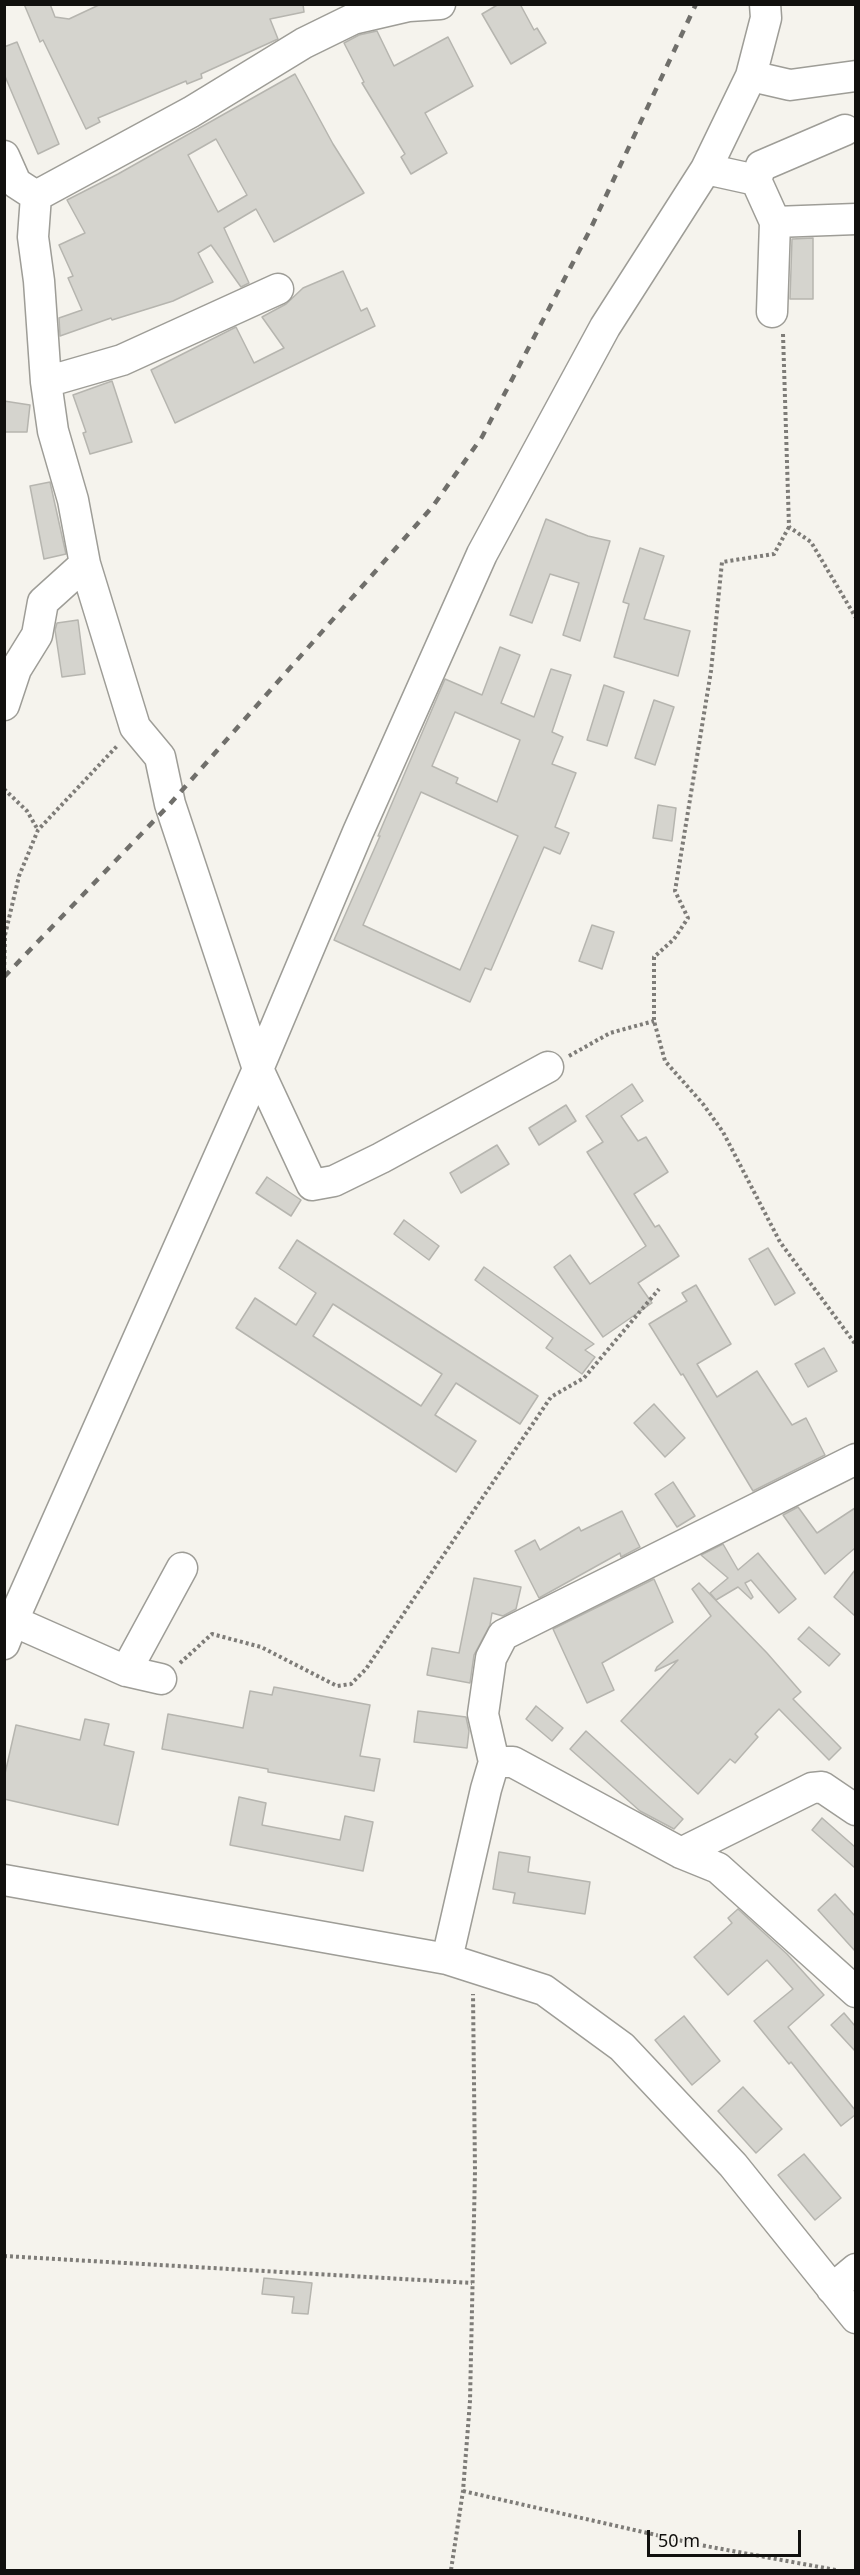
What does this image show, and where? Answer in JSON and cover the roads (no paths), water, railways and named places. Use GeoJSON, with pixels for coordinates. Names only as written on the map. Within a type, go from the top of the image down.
{"type":"FeatureCollection","features":[{"type":"Feature","properties":{"kind":"street"},"geometry":{"type":"LineString","coordinates":[[36,196],[191,112],[304,43],[353,19],[409,6],[440,4]]}},
{"type":"Feature","properties":{"kind":"street"},"geometry":{"type":"LineString","coordinates":[[161,1679],[126,1671],[10,1620],[258,1069],[363,821],[482,554],[605,327],[706,168],[751,76],[765,18],[765,4]]}},
{"type":"Feature","properties":{"kind":"street"},"geometry":{"type":"LineString","coordinates":[[751,76],[790,84],[855,76]]}},
{"type":"Feature","properties":{"kind":"street"},"geometry":{"type":"LineString","coordinates":[[772,312],[775,222],[756,180],[761,166],[845,130]]}},
{"type":"Feature","properties":{"kind":"street"},"geometry":{"type":"LineString","coordinates":[[4,156],[16,183],[36,196]]}},
{"type":"Feature","properties":{"kind":"street"},"geometry":{"type":"LineString","coordinates":[[706,168],[756,180]]}},
{"type":"Feature","properties":{"kind":"street"},"geometry":{"type":"LineString","coordinates":[[36,196],[33,237],[39,281],[46,382],[53,431],[73,500],[85,564],[135,727],[160,757],[170,804],[258,1069],[312,1185],[334,1181],[381,1158],[548,1067]]}},
{"type":"Feature","properties":{"kind":"street"},"geometry":{"type":"LineString","coordinates":[[775,222],[855,219]]}},
{"type":"Feature","properties":{"kind":"street"},"geometry":{"type":"LineString","coordinates":[[46,382],[122,360],[278,289]]}},
{"type":"Feature","properties":{"kind":"street"},"geometry":{"type":"LineString","coordinates":[[4,705],[16,669],[37,635],[43,602],[85,564]]}},
{"type":"Feature","properties":{"kind":"street"},"geometry":{"type":"LineString","coordinates":[[460,1962],[486,1789],[495,1762],[483,1714],[491,1658],[503,1635],[855,1459]]}},
{"type":"Feature","properties":{"kind":"street"},"geometry":{"type":"LineString","coordinates":[[126,1671],[182,1568]]}},
{"type":"Feature","properties":{"kind":"street"},"geometry":{"type":"LineString","coordinates":[[495,1762],[513,1762],[681,1853],[718,1868],[855,1992]]}},
{"type":"Feature","properties":{"kind":"street"},"geometry":{"type":"LineString","coordinates":[[681,1853],[812,1788],[822,1787],[855,1810]]}},
{"type":"Feature","properties":{"kind":"street"},"geometry":{"type":"LineString","coordinates":[[4,1880],[460,1962],[544,1990],[622,2047],[733,2165],[855,2318]]}},
{"type":"Feature","properties":{"kind":"street"},"geometry":{"type":"LineString","coordinates":[[832,2289],[855,2269]]}},
{"type":"Feature","properties":{"kind":"railway"},"geometry":{"type":"LineString","coordinates":[[4,977],[170,804],[433,506],[482,437],[590,230],[696,4]]}}]}
